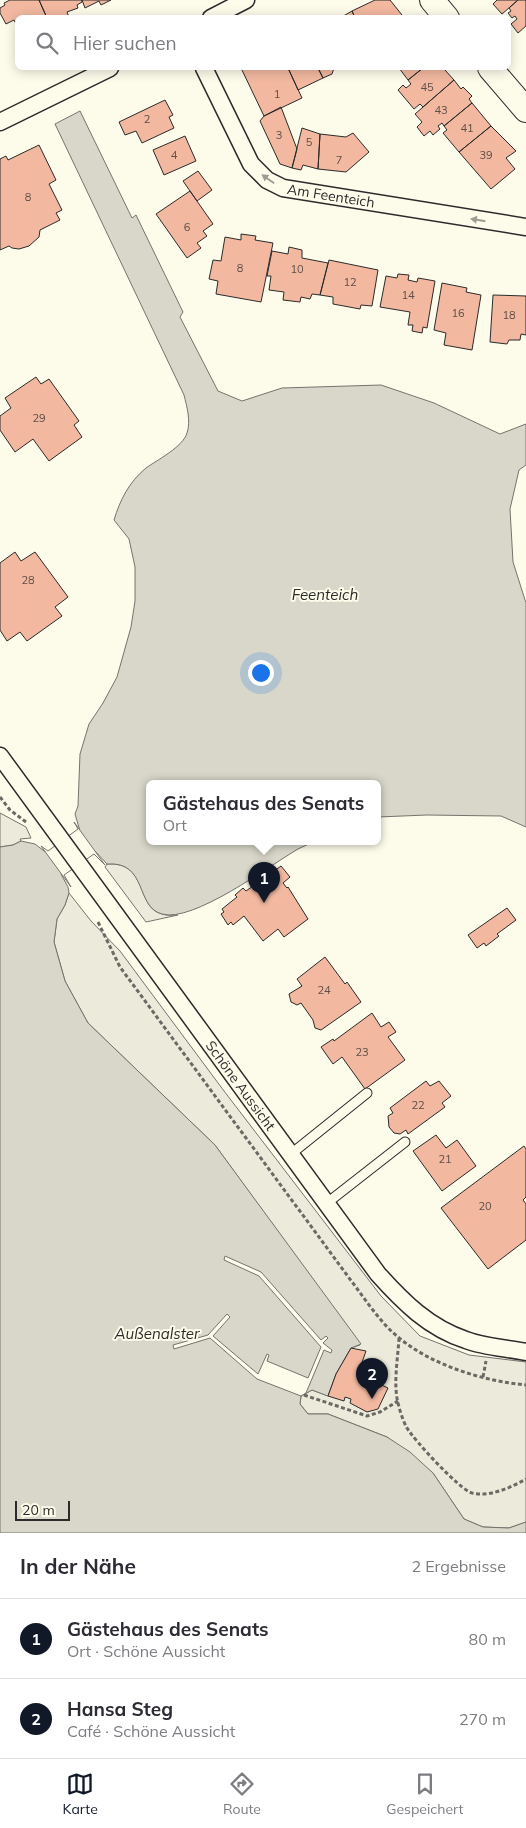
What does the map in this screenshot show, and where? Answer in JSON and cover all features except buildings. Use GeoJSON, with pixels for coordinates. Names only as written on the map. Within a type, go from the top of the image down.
{"type":"FeatureCollection","features":[{"type":"Feature","properties":{"kind":"main road"},"geometry":{"type":"LineString","coordinates":[[432,0],[444,15]]}},
{"type":"Feature","properties":{"kind":"main road"},"geometry":{"type":"LineString","coordinates":[[492,70],[526,110]]}},
{"type":"Feature","properties":{"kind":"street"},"geometry":{"type":"LineString","coordinates":[[217,15],[246,0]]}},
{"type":"Feature","properties":{"kind":"street"},"geometry":{"type":"LineString","coordinates":[[0,122],[106,70]]}},
{"type":"Feature","properties":{"kind":"street","name":"Am Feenteich"},"geometry":{"type":"LineString","coordinates":[[205,70],[251,164],[267,180],[283,188],[526,228]]}},
{"type":"Feature","properties":{"kind":"street","name":"Schöne Aussicht"},"geometry":{"type":"LineString","coordinates":[[0,756],[378,1274],[421,1317],[443,1330],[466,1341],[526,1352]]}},
{"type":"Feature","properties":{"kind":"lane"},"geometry":{"type":"LineString","coordinates":[[291,1154],[367,1094]]}},
{"type":"Feature","properties":{"kind":"lane"},"geometry":{"type":"LineString","coordinates":[[327,1204],[405,1142]]}},
{"type":"Feature","properties":{"kind":"path"},"geometry":{"type":"LineString","coordinates":[[0,797],[10,810],[20,818]]}},
{"type":"Feature","properties":{"kind":"path"},"geometry":{"type":"LineString","coordinates":[[95,915],[110,947]]}},
{"type":"Feature","properties":{"kind":"path"},"geometry":{"type":"LineString","coordinates":[[399,1338],[398,1401],[407,1428],[450,1476],[469,1493],[486,1494],[526,1479]]}},
{"type":"Feature","properties":{"kind":"path"},"geometry":{"type":"LineString","coordinates":[[304,1394],[367,1416],[380,1412],[398,1401]]}},
{"type":"Feature","properties":{"kind":"shaded area"},"geometry":{"type":"Polygon","coordinates":[[[0,813],[26,827],[31,838],[20,839],[21,841],[13,845],[0,847],[0,813]]]}},
{"type":"Feature","properties":{"kind":"shaded area"},"geometry":{"type":"Polygon","coordinates":[[[107,864],[120,865],[130,870],[136,877],[148,903],[154,910],[164,915],[178,915],[146,922],[105,867],[107,864]]]}},
{"type":"Feature","properties":{"kind":"shaded area"},"geometry":{"type":"Polygon","coordinates":[[[69,893],[91,921],[120,951],[224,1091],[381,1296],[420,1336],[469,1355],[526,1362],[526,1522],[509,1528],[483,1527],[464,1519],[433,1473],[387,1437],[328,1414],[308,1414],[300,1404],[301,1396],[312,1390],[328,1396],[336,1374],[351,1348],[360,1345],[215,1145],[88,1023],[65,981],[54,942],[57,919],[69,893]]]}},
{"type":"Feature","properties":{"kind":"water"},"geometry":{"type":"Polygon","coordinates":[[[80,111],[132,218],[136,215],[183,312],[180,317],[218,391],[242,401],[282,388],[381,385],[434,403],[500,434],[526,424],[526,465],[519,470],[510,509],[513,562],[526,603],[526,827],[501,816],[427,815],[381,817],[381,780],[146,780],[146,845],[307,845],[211,902],[176,914],[162,914],[154,910],[129,870],[120,865],[107,864],[95,851],[61,874],[69,893],[57,919],[54,942],[65,981],[88,1023],[215,1145],[361,1344],[351,1348],[336,1374],[328,1396],[312,1390],[301,1396],[300,1404],[308,1414],[328,1414],[387,1437],[410,1452],[433,1473],[464,1519],[483,1527],[509,1528],[526,1522],[526,1533],[0,1533],[0,847],[13,845],[21,841],[35,844],[48,854],[80,831],[75,814],[78,806],[80,754],[89,724],[117,677],[131,627],[135,601],[135,567],[129,539],[114,520],[122,498],[130,485],[146,468],[169,453],[185,438],[189,424],[184,395],[55,124],[80,111]]]}},
{"type":"Feature","properties":{"kind":"pier"},"geometry":{"type":"Polygon","coordinates":[[[74,822],[105,865],[94,854],[64,875],[71,887],[41,846],[48,851],[78,829],[74,822]]]}},
{"type":"Feature","properties":{"kind":"pier"},"geometry":{"type":"Polygon","coordinates":[[[225,1256],[261,1272],[321,1340],[326,1336],[328,1338],[323,1343],[332,1350],[331,1353],[324,1350],[306,1393],[301,1396],[257,1379],[210,1338],[174,1349],[173,1345],[208,1335],[227,1314],[230,1317],[213,1336],[258,1374],[267,1354],[269,1355],[267,1361],[308,1378],[321,1347],[259,1276],[224,1260],[225,1256]]]}},
{"type":"Feature","properties":{"kind":"place","name":"Gästehaus des Senats"},"geometry":{"type":"Point","coordinates":[264,903]}},
{"type":"Feature","properties":{"kind":"place","name":"Hansa Steg"},"geometry":{"type":"Point","coordinates":[372,1399]}},
{"type":"Feature","properties":{"kind":"water label","name":"Feenteich"},"geometry":{"type":"Point","coordinates":[325,594]}},
{"type":"Feature","properties":{"kind":"water label","name":"Außenalster"},"geometry":{"type":"Point","coordinates":[157,1333]}}]}
